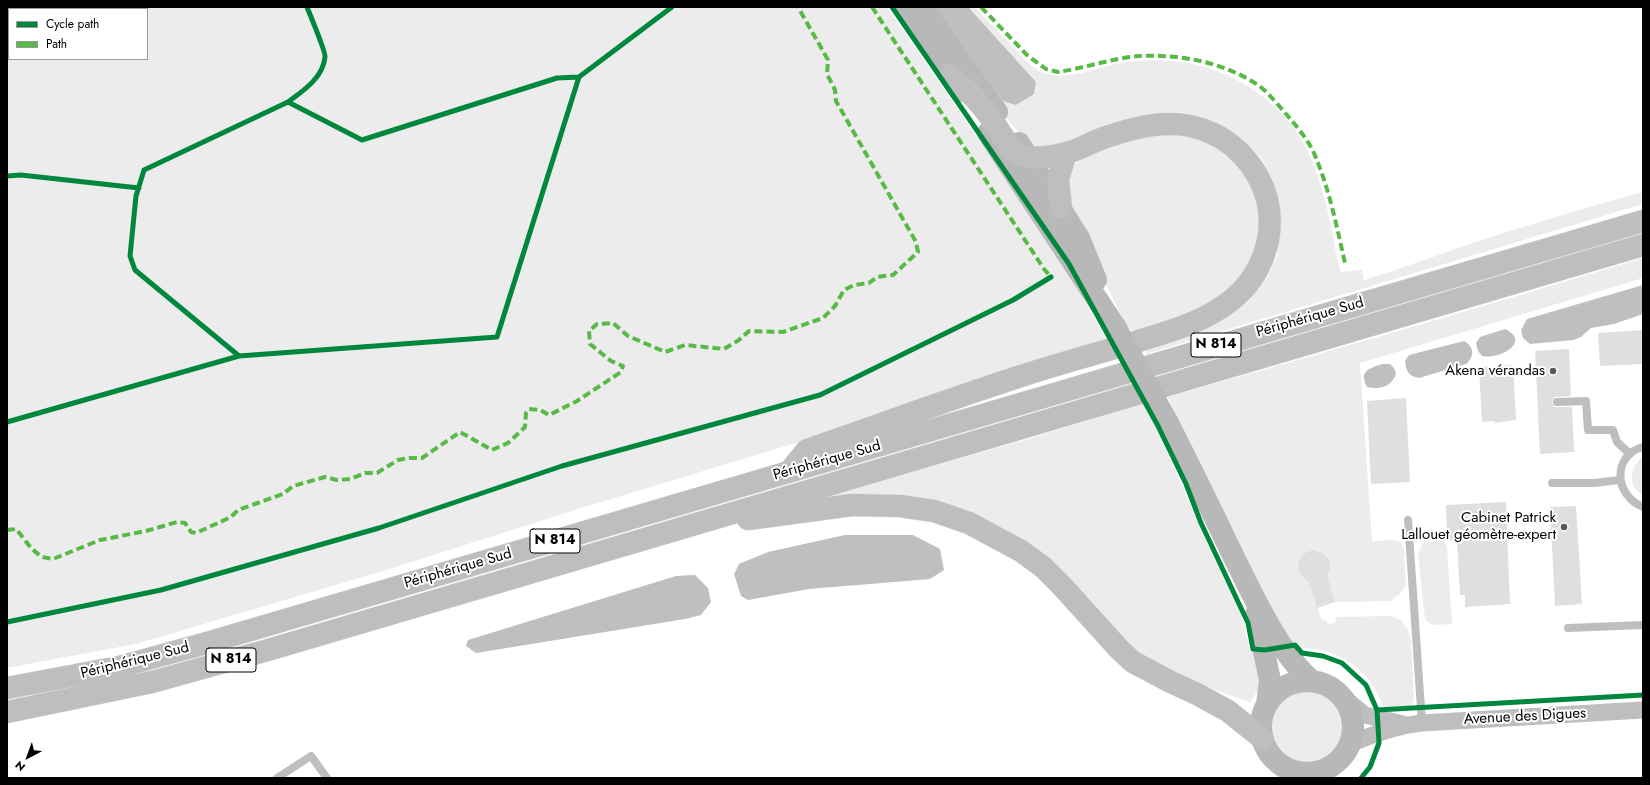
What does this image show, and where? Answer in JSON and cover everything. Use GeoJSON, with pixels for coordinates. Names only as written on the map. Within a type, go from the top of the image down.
{"type":"FeatureCollection","features":[{"type":"Feature","properties":{"kind":"highway"},"geometry":{"type":"LineString","coordinates":[[950,75],[979,102],[1014,152],[1029,158],[1066,153],[1058,179],[1061,208]]}},
{"type":"Feature","properties":{"kind":"highway","name":"N 814"},"geometry":{"type":"LineString","coordinates":[[790,471],[807,450],[1010,380],[1190,324],[1227,304],[1239,293],[1255,274],[1262,259],[1268,238],[1269,216],[1267,199],[1262,184],[1250,163],[1226,140],[1198,128],[1181,124],[1166,124],[1144,127],[1116,134],[1096,140],[1066,153]]}},
{"type":"Feature","properties":{"kind":"highway","name":"Périphérique Sud"},"geometry":{"type":"LineString","coordinates":[[7,688],[119,666],[210,642],[1643,221]]}},
{"type":"Feature","properties":{"kind":"highway","name":"Périphérique Sud"},"geometry":{"type":"LineString","coordinates":[[7,712],[152,682],[268,650],[1643,245]]}},
{"type":"Feature","properties":{"kind":"highway","name":"N 814"},"geometry":{"type":"LineString","coordinates":[[693,524],[852,505],[906,507],[934,512],[969,523],[1021,551],[1042,567],[1062,586],[1119,649],[1133,662],[1165,680],[1197,694],[1228,711],[1263,739]]}},
{"type":"Feature","properties":{"kind":"main road"},"geometry":{"type":"LineString","coordinates":[[904,7],[1116,328],[1168,423],[1251,592],[1283,647],[1302,673],[1312,681]]}},
{"type":"Feature","properties":{"kind":"main road"},"geometry":{"type":"LineString","coordinates":[[922,7],[1029,158],[1061,208],[1079,238],[1116,328]]}},
{"type":"Feature","properties":{"kind":"main road"},"geometry":{"type":"LineString","coordinates":[[1251,592],[1270,680],[1267,704],[1261,723],[1263,739],[1269,753],[1278,762],[1296,774],[1320,771],[1333,765],[1346,750]]}},
{"type":"Feature","properties":{"kind":"main road"},"geometry":{"type":"LineString","coordinates":[[1267,704],[1278,691],[1297,682],[1312,681],[1328,686],[1339,694],[1347,705],[1352,717],[1353,731],[1336,778]]}},
{"type":"Feature","properties":{"kind":"street"},"geometry":{"type":"LineString","coordinates":[[1339,694],[1365,715],[1414,724]]}},
{"type":"Feature","properties":{"kind":"street","name":"Avenue des Digues"},"geometry":{"type":"LineString","coordinates":[[1414,724],[1643,710]]}},
{"type":"Feature","properties":{"kind":"street"},"geometry":{"type":"LineString","coordinates":[[1346,750],[1378,732],[1414,724]]}},
{"type":"Feature","properties":{"kind":"lane"},"geometry":{"type":"LineString","coordinates":[[1557,402],[1586,401],[1588,430],[1613,430],[1617,442],[1630,454]]}},
{"type":"Feature","properties":{"kind":"lane"},"geometry":{"type":"LineString","coordinates":[[1643,448],[1630,454],[1622,466],[1620,480],[1622,490],[1628,498],[1636,505],[1643,507]]}},
{"type":"Feature","properties":{"kind":"lane"},"geometry":{"type":"LineString","coordinates":[[1552,483],[1594,483],[1620,480]]}},
{"type":"Feature","properties":{"kind":"lane"},"geometry":{"type":"LineString","coordinates":[[1408,520],[1414,724]]}},
{"type":"Feature","properties":{"kind":"lane"},"geometry":{"type":"LineString","coordinates":[[1568,628],[1643,625]]}},
{"type":"Feature","properties":{"kind":"lane"},"geometry":{"type":"LineString","coordinates":[[277,778],[311,756],[327,778]]}},
{"type":"Feature","properties":{"kind":"shaded area"},"geometry":{"type":"Polygon","coordinates":[[[7,7],[887,7],[1014,190],[1072,278],[1107,340],[819,436],[578,509],[383,571],[136,644],[7,668],[7,7]]]}},
{"type":"Feature","properties":{"kind":"shaded area"},"geometry":{"type":"Polygon","coordinates":[[[927,7],[975,7],[1029,64],[1037,70],[1050,75],[1059,76],[1078,74],[1115,64],[1159,60],[1201,66],[1221,72],[1240,81],[1275,107],[1287,119],[1304,143],[1319,180],[1341,272],[1362,270],[1364,280],[1475,242],[1643,192],[1643,204],[1146,354],[1145,351],[1200,332],[1225,319],[1248,302],[1267,278],[1277,257],[1281,218],[1275,186],[1262,159],[1241,137],[1213,121],[1180,112],[1146,115],[1107,124],[1051,148],[1040,148],[1027,142],[1009,121],[927,7]]]}},
{"type":"Feature","properties":{"kind":"shaded area"},"geometry":{"type":"Polygon","coordinates":[[[935,7],[968,7],[1036,82],[1034,94],[1016,105],[1003,101],[935,7]]]}},
{"type":"Feature","properties":{"kind":"shaded area"},"geometry":{"type":"Polygon","coordinates":[[[1186,133],[1215,144],[1243,166],[1259,197],[1262,223],[1256,250],[1241,279],[1214,304],[1137,335],[1125,324],[1072,213],[1067,192],[1069,176],[1078,159],[1126,137],[1186,133]]]}},
{"type":"Feature","properties":{"kind":"shaded area"},"geometry":{"type":"Polygon","coordinates":[[[1643,258],[1643,278],[1360,363],[1372,541],[1392,540],[1401,542],[1404,550],[1406,585],[1400,594],[1390,601],[1335,602],[1331,589],[1313,595],[1322,621],[1326,620],[1328,624],[1336,622],[1335,617],[1391,616],[1401,620],[1407,628],[1411,639],[1414,697],[1412,706],[1383,707],[1378,694],[1371,683],[1352,664],[1329,652],[1302,648],[1297,642],[1287,642],[1222,516],[1168,397],[1406,329],[1643,258]]]}},
{"type":"Feature","properties":{"kind":"shaded area"},"geometry":{"type":"Polygon","coordinates":[[[1643,285],[1643,314],[1614,324],[1591,328],[1581,337],[1573,340],[1530,344],[1523,338],[1521,330],[1527,319],[1643,285]]]}},
{"type":"Feature","properties":{"kind":"shaded area"},"geometry":{"type":"Polygon","coordinates":[[[1505,329],[1512,334],[1515,339],[1514,344],[1510,349],[1504,353],[1489,357],[1482,356],[1478,351],[1476,343],[1480,337],[1505,329]]]}},
{"type":"Feature","properties":{"kind":"shaded area"},"geometry":{"type":"Polygon","coordinates":[[[1464,341],[1470,346],[1472,352],[1471,358],[1466,364],[1419,378],[1412,376],[1406,368],[1405,361],[1409,355],[1464,341]]]}},
{"type":"Feature","properties":{"kind":"shaded area"},"geometry":{"type":"Polygon","coordinates":[[[1382,364],[1390,364],[1394,368],[1396,374],[1394,378],[1388,385],[1381,388],[1367,387],[1364,377],[1366,371],[1382,364]]]}},
{"type":"Feature","properties":{"kind":"shaded area"},"geometry":{"type":"Polygon","coordinates":[[[1143,404],[1156,427],[1210,550],[1236,603],[1245,627],[1249,649],[1254,654],[1260,654],[1259,689],[1250,702],[1189,681],[1135,654],[972,515],[814,500],[1025,440],[1143,404]]]}},
{"type":"Feature","properties":{"kind":"shaded area"},"geometry":{"type":"Polygon","coordinates":[[[1643,457],[1643,495],[1634,487],[1632,476],[1635,466],[1643,457]]]}},
{"type":"Feature","properties":{"kind":"shaded area"},"geometry":{"type":"Polygon","coordinates":[[[845,535],[913,535],[940,549],[944,570],[930,579],[809,589],[748,600],[741,596],[734,574],[739,564],[768,552],[845,535]]]}},
{"type":"Feature","properties":{"kind":"shaded area"},"geometry":{"type":"Polygon","coordinates":[[[1443,541],[1447,546],[1452,624],[1432,625],[1425,619],[1418,553],[1423,543],[1443,541]]]}},
{"type":"Feature","properties":{"kind":"shaded area"},"geometry":{"type":"Polygon","coordinates":[[[695,575],[708,588],[711,602],[701,615],[685,619],[476,653],[466,646],[468,640],[676,576],[695,575]]]}},
{"type":"Feature","properties":{"kind":"shaded area"},"geometry":{"type":"Polygon","coordinates":[[[1307,690],[1322,693],[1334,701],[1342,713],[1345,728],[1342,743],[1334,755],[1322,763],[1307,766],[1292,763],[1280,755],[1272,743],[1269,728],[1272,713],[1280,701],[1292,693],[1307,690]]]}},
{"type":"Feature","properties":{"kind":"building"},"geometry":{"type":"Polygon","coordinates":[[[1643,330],[1643,364],[1600,366],[1598,333],[1643,330]]]}},
{"type":"Feature","properties":{"kind":"building"},"geometry":{"type":"Polygon","coordinates":[[[1569,349],[1571,396],[1554,397],[1552,403],[1554,407],[1572,407],[1574,452],[1540,454],[1535,351],[1569,349]]]}},
{"type":"Feature","properties":{"kind":"building"},"geometry":{"type":"Polygon","coordinates":[[[1513,365],[1516,420],[1495,423],[1494,421],[1482,422],[1479,367],[1513,365]]]}},
{"type":"Feature","properties":{"kind":"building"},"geometry":{"type":"Polygon","coordinates":[[[1406,398],[1410,482],[1371,484],[1367,401],[1406,398]]]}},
{"type":"Feature","properties":{"kind":"building"},"geometry":{"type":"Polygon","coordinates":[[[1506,502],[1510,604],[1465,607],[1465,595],[1460,595],[1457,540],[1447,540],[1446,505],[1506,502]]]}},
{"type":"Feature","properties":{"kind":"building"},"geometry":{"type":"Polygon","coordinates":[[[1576,506],[1582,604],[1555,606],[1550,507],[1576,506]]]}},
{"type":"Feature","properties":{"kind":"building"},"geometry":{"type":"Polygon","coordinates":[[[1313,550],[1324,554],[1329,560],[1330,569],[1327,576],[1335,602],[1317,608],[1309,582],[1300,574],[1298,567],[1299,561],[1303,554],[1313,550]]]}},
{"type":"Feature","properties":{"kind":"marked path"},"geometry":{"type":"LineString","coordinates":[[7,530],[16,529],[32,549],[42,557],[53,559],[100,540],[146,531],[177,522],[185,523],[191,532],[196,533],[231,517],[238,510],[283,494],[293,486],[325,477],[337,480],[350,479],[365,473],[377,473],[398,460],[422,458],[460,432],[492,450],[508,443],[525,427],[526,413],[529,409],[540,410],[549,415],[577,401],[621,372],[623,366],[611,361],[590,344],[589,331],[597,324],[613,323],[628,336],[665,352],[685,345],[724,349],[739,340],[749,331],[783,332],[823,318],[835,306],[844,290],[854,285],[869,283],[877,277],[893,275],[918,252],[916,242],[836,101],[835,90],[827,74],[828,60],[798,7]]}},
{"type":"Feature","properties":{"kind":"marked path"},"geometry":{"type":"LineString","coordinates":[[872,7],[1044,269],[1051,277],[1047,279]]}},
{"type":"Feature","properties":{"kind":"marked path"},"geometry":{"type":"LineString","coordinates":[[981,7],[1027,55],[1046,69],[1058,72],[1129,57],[1170,56],[1216,65],[1245,77],[1258,85],[1270,95],[1295,125],[1313,152],[1329,197],[1345,263]]}},
{"type":"Feature","properties":{"kind":"cycle path"},"geometry":{"type":"LineString","coordinates":[[288,102],[316,78],[323,65],[325,57],[321,41],[307,7]]}},
{"type":"Feature","properties":{"kind":"cycle path"},"geometry":{"type":"LineString","coordinates":[[7,422],[239,356],[497,337],[579,77],[672,7]]}},
{"type":"Feature","properties":{"kind":"cycle path"},"geometry":{"type":"LineString","coordinates":[[892,7],[1069,264],[1158,426],[1186,484],[1201,523],[1248,623],[1253,649],[1265,650],[1295,645],[1302,653],[1323,656],[1342,663],[1366,685],[1377,710],[1379,743],[1370,767],[1361,778]]}},
{"type":"Feature","properties":{"kind":"cycle path"},"geometry":{"type":"LineString","coordinates":[[239,356],[135,270],[130,256],[136,196],[144,170],[288,102],[362,140],[557,78],[579,77]]}},
{"type":"Feature","properties":{"kind":"cycle path"},"geometry":{"type":"LineString","coordinates":[[7,176],[21,175],[139,188]]}},
{"type":"Feature","properties":{"kind":"cycle path"},"geometry":{"type":"LineString","coordinates":[[7,622],[161,590],[379,528],[562,466],[820,395],[1013,300],[1051,277]]}},
{"type":"Feature","properties":{"kind":"cycle path"},"geometry":{"type":"LineString","coordinates":[[1377,710],[1643,695]]}},
{"type":"Feature","properties":{"kind":"place","name":"Akena vérandas"},"geometry":{"type":"Point","coordinates":[1553,371]}},
{"type":"Feature","properties":{"kind":"place","name":"Cabinet Patrick Lallouet géomètre-expert"},"geometry":{"type":"Point","coordinates":[1564,527]}}]}
